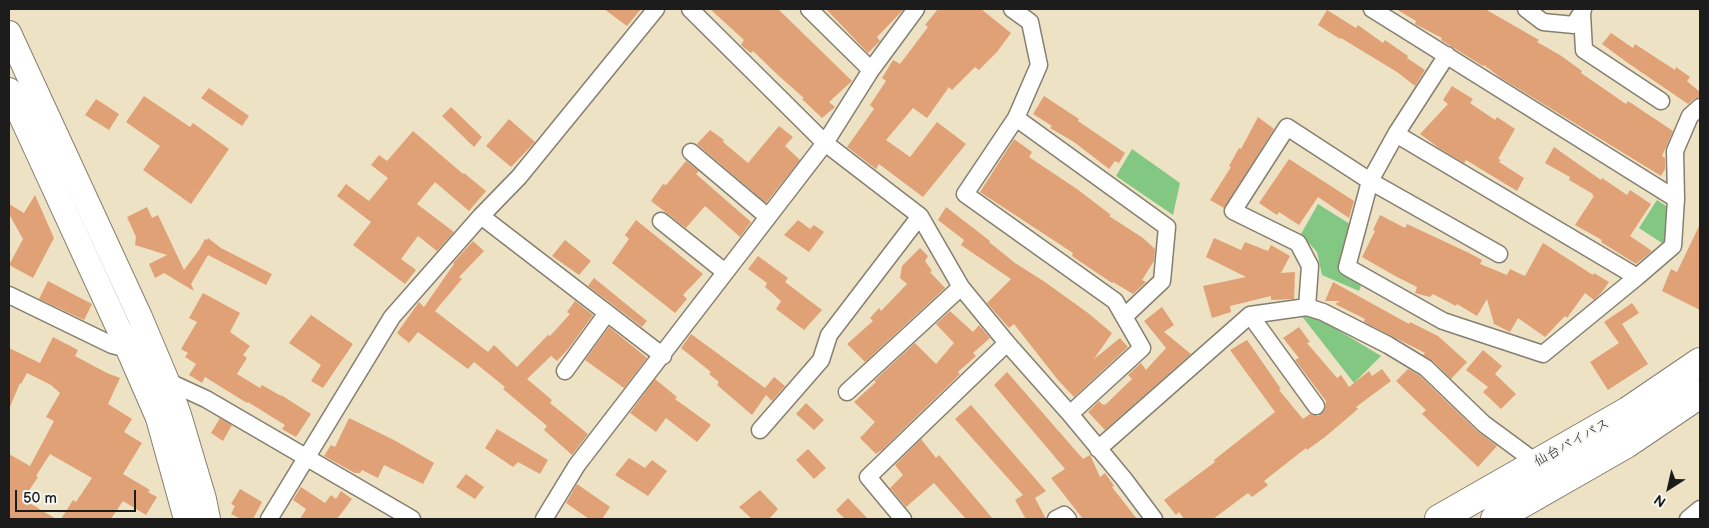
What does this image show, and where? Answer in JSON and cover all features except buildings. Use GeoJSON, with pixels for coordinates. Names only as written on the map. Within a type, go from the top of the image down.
{"type":"FeatureCollection","features":[{"type":"Feature","properties":{"kind":"highway","name":"仙台バイパス"},"geometry":{"type":"LineString","coordinates":[[1439,519],[1628,411],[1700,362]]}},
{"type":"Feature","properties":{"kind":"highway","name":"仙台バイパス"},"geometry":{"type":"LineString","coordinates":[[1495,519],[1626,444],[1700,394]]}},
{"type":"Feature","properties":{"kind":"street"},"geometry":{"type":"LineString","coordinates":[[269,519],[392,317],[481,216],[519,177],[656,9]]}},
{"type":"Feature","properties":{"kind":"street"},"geometry":{"type":"LineString","coordinates":[[690,9],[824,143],[920,216],[961,287],[1007,343],[1070,414],[1124,479],[1154,519]]}},
{"type":"Feature","properties":{"kind":"street"},"geometry":{"type":"LineString","coordinates":[[809,9],[871,70]]}},
{"type":"Feature","properties":{"kind":"street"},"geometry":{"type":"LineString","coordinates":[[544,519],[577,465],[663,356],[824,143],[871,70],[916,9]]}},
{"type":"Feature","properties":{"kind":"street"},"geometry":{"type":"LineString","coordinates":[[1012,9],[1030,22],[1038,65],[1016,118],[965,194],[1115,301],[1142,348],[1070,414]]}},
{"type":"Feature","properties":{"kind":"street"},"geometry":{"type":"LineString","coordinates":[[1372,9],[1676,199]]}},
{"type":"Feature","properties":{"kind":"street"},"geometry":{"type":"LineString","coordinates":[[1526,9],[1543,22],[1574,25],[1583,11]]}},
{"type":"Feature","properties":{"kind":"street"},"geometry":{"type":"LineString","coordinates":[[1583,11],[1584,50],[1661,101]]}},
{"type":"Feature","properties":{"kind":"street"},"geometry":{"type":"LineString","coordinates":[[9,33],[140,317],[167,381],[204,498],[208,519]]}},
{"type":"Feature","properties":{"kind":"street"},"geometry":{"type":"LineString","coordinates":[[1447,55],[1396,134],[1370,181],[1347,267],[1443,321],[1543,354],[1673,246],[1676,199],[1675,151],[1690,116],[1700,107]]}},
{"type":"Feature","properties":{"kind":"street"},"geometry":{"type":"LineString","coordinates":[[9,90],[158,418],[186,519]]}},
{"type":"Feature","properties":{"kind":"street"},"geometry":{"type":"LineString","coordinates":[[1016,118],[1167,227],[1162,281],[1125,316]]}},
{"type":"Feature","properties":{"kind":"street"},"geometry":{"type":"LineString","coordinates":[[1307,307],[1310,266],[1298,243],[1233,211],[1288,126],[1370,181],[1499,254]]}},
{"type":"Feature","properties":{"kind":"street"},"geometry":{"type":"LineString","coordinates":[[1396,134],[1637,276]]}},
{"type":"Feature","properties":{"kind":"street"},"geometry":{"type":"LineString","coordinates":[[691,152],[768,216]]}},
{"type":"Feature","properties":{"kind":"street"},"geometry":{"type":"LineString","coordinates":[[481,216],[663,356]]}},
{"type":"Feature","properties":{"kind":"street"},"geometry":{"type":"LineString","coordinates":[[760,430],[821,360],[829,334],[920,216]]}},
{"type":"Feature","properties":{"kind":"street"},"geometry":{"type":"LineString","coordinates":[[660,221],[725,272]]}},
{"type":"Feature","properties":{"kind":"street"},"geometry":{"type":"LineString","coordinates":[[847,392],[961,287]]}},
{"type":"Feature","properties":{"kind":"street"},"geometry":{"type":"LineString","coordinates":[[9,295],[112,345],[128,349]]}},
{"type":"Feature","properties":{"kind":"street"},"geometry":{"type":"LineString","coordinates":[[1098,449],[1250,315],[1307,307],[1323,312],[1388,345],[1426,368],[1484,424],[1536,463]]}},
{"type":"Feature","properties":{"kind":"street"},"geometry":{"type":"LineString","coordinates":[[565,371],[607,313]]}},
{"type":"Feature","properties":{"kind":"street"},"geometry":{"type":"LineString","coordinates":[[1250,315],[1316,406]]}},
{"type":"Feature","properties":{"kind":"street"},"geometry":{"type":"LineString","coordinates":[[904,519],[868,477],[1007,343]]}},
{"type":"Feature","properties":{"kind":"street"},"geometry":{"type":"LineString","coordinates":[[167,381],[206,398],[412,519]]}},
{"type":"Feature","properties":{"kind":"street"},"geometry":{"type":"LineString","coordinates":[[1688,519],[1700,509]]}},
{"type":"Feature","properties":{"kind":"street"},"geometry":{"type":"LineString","coordinates":[[1056,519],[1064,515],[1068,519]]}},
{"type":"Feature","properties":{"kind":"green space"},"geometry":{"type":"Polygon","coordinates":[[[1132,149],[1180,183],[1173,215],[1116,176],[1132,149]]]}},
{"type":"Feature","properties":{"kind":"green space"},"geometry":{"type":"Polygon","coordinates":[[[1657,200],[1666,206],[1669,239],[1665,245],[1639,228],[1657,200]]]}},
{"type":"Feature","properties":{"kind":"green space"},"geometry":{"type":"Polygon","coordinates":[[[1318,204],[1353,226],[1342,269],[1361,286],[1359,291],[1322,275],[1317,252],[1301,234],[1318,204]]]}},
{"type":"Feature","properties":{"kind":"green space"},"geometry":{"type":"Polygon","coordinates":[[[1301,315],[1323,321],[1381,356],[1354,383],[1301,315]]]}}]}
